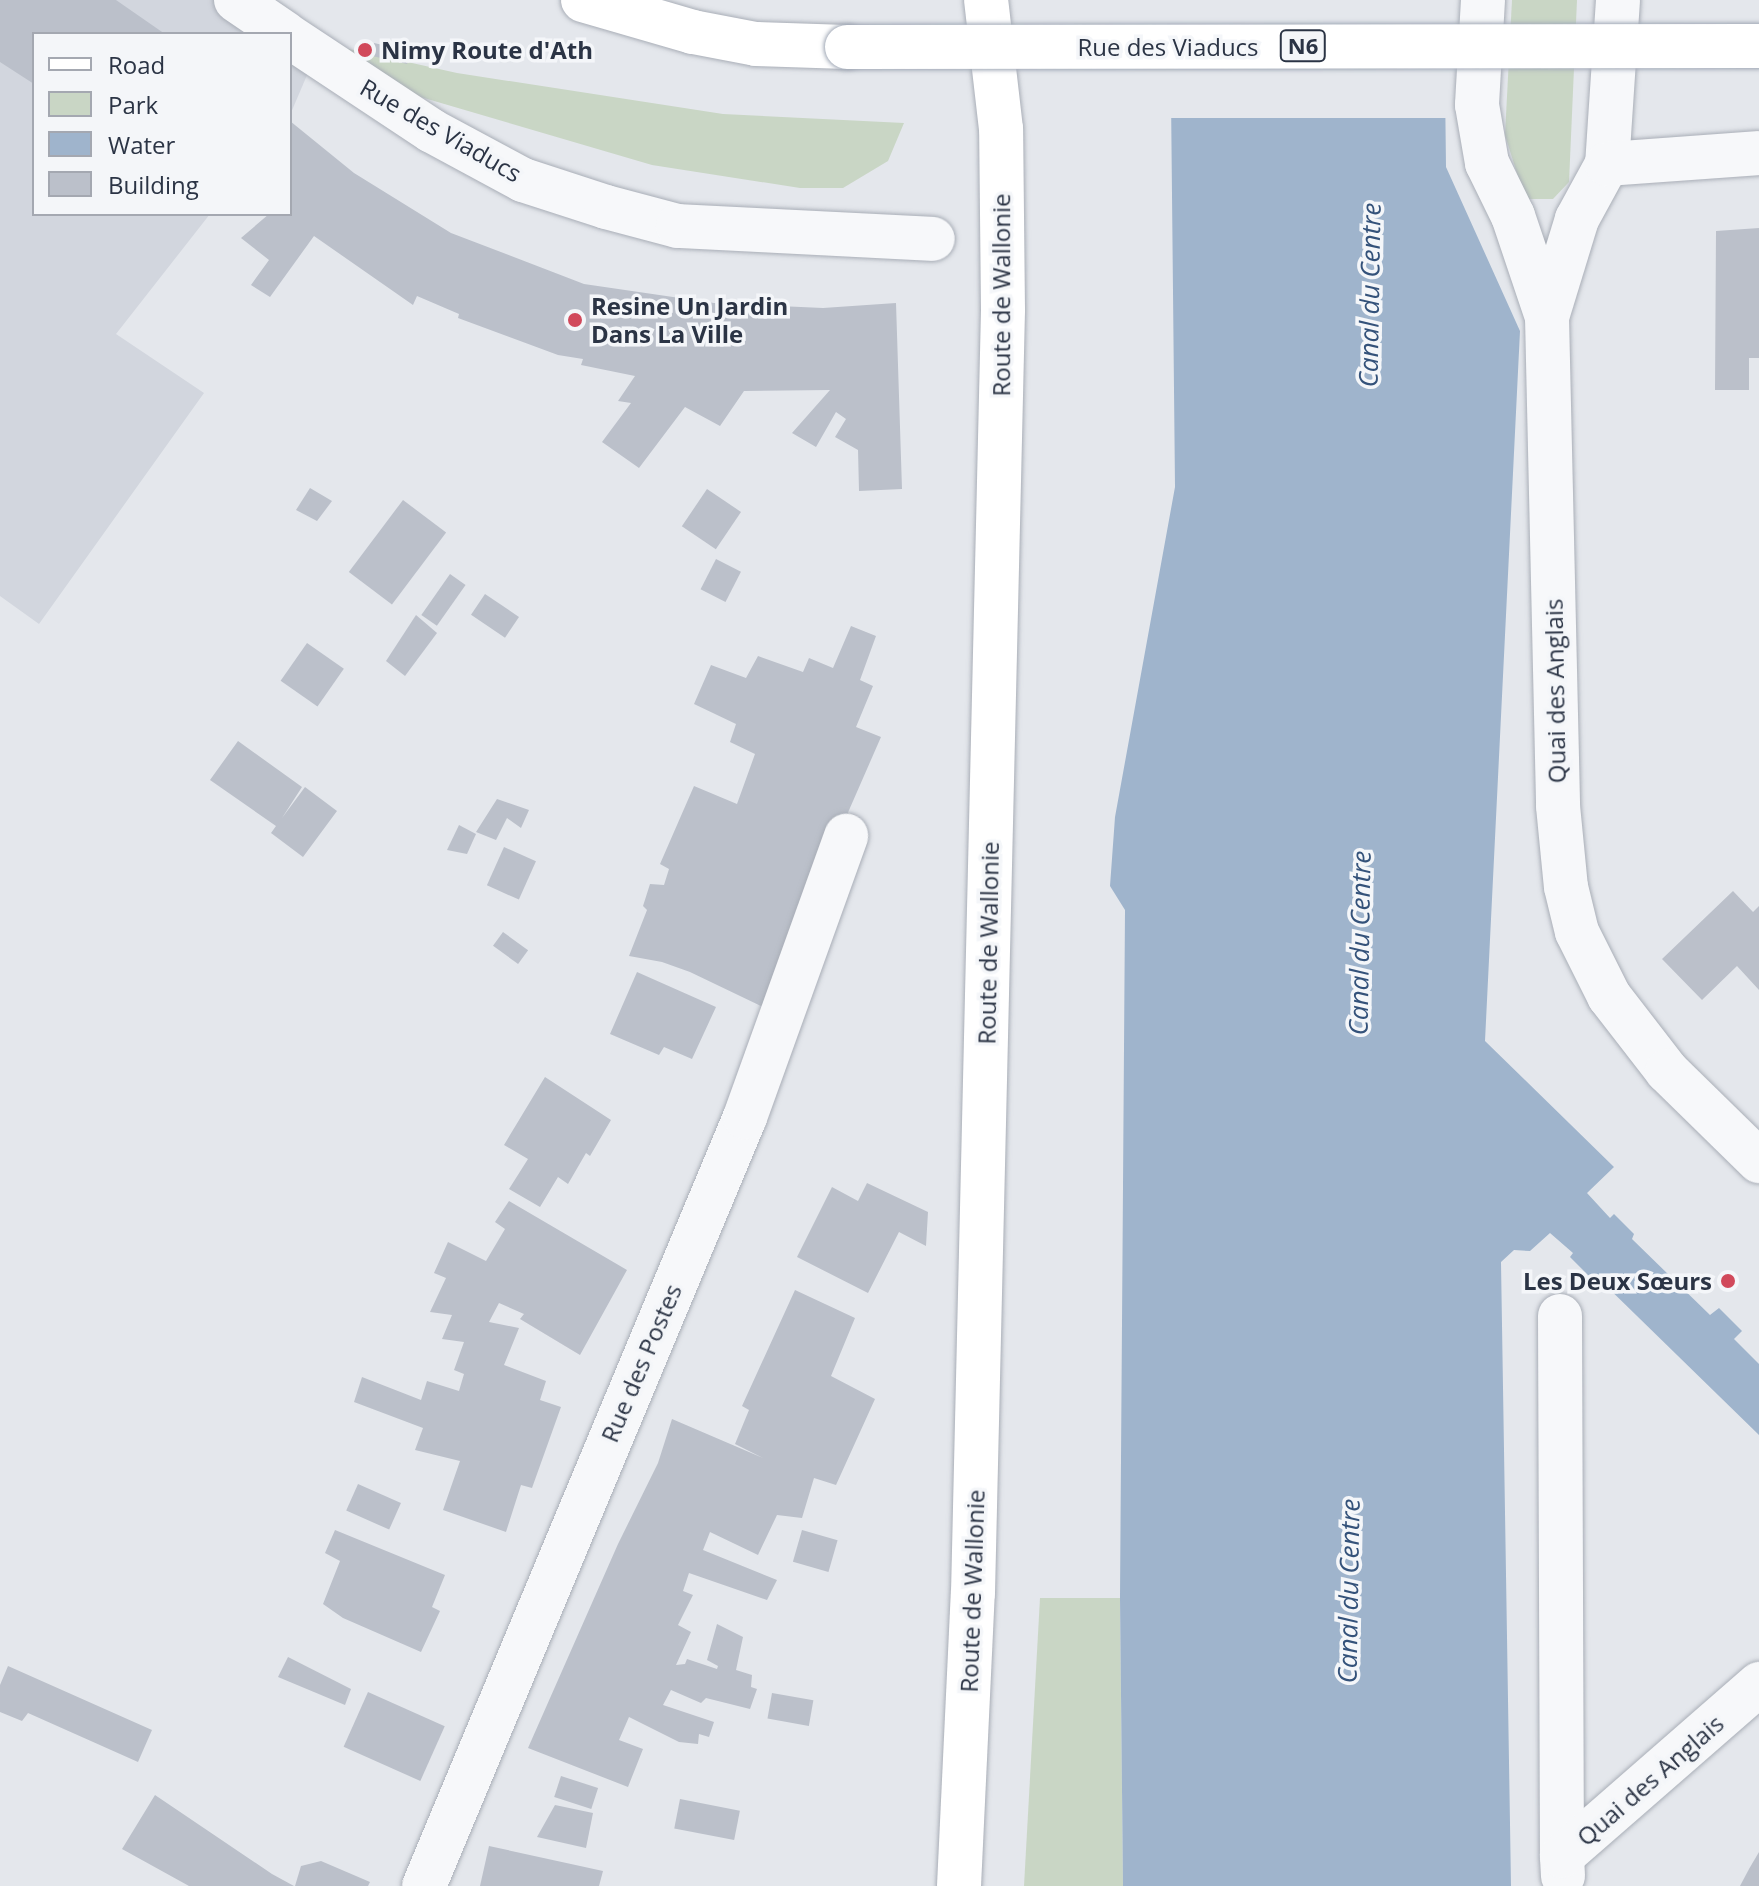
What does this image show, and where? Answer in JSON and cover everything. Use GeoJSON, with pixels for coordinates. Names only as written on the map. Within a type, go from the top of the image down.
{"type":"FeatureCollection","features":[{"type":"Feature","properties":{"kind":"main road","name":"Rue des Viaducs"},"geometry":{"type":"LineString","coordinates":[[583,0],[693,32],[756,44],[847,47],[1759,46]]}},
{"type":"Feature","properties":{"kind":"main road","name":"Route de Wallonie"},"geometry":{"type":"LineString","coordinates":[[959,1886],[973,1593],[1003,296],[1001,129],[986,0]]}},
{"type":"Feature","properties":{"kind":"street","name":"Rue des Viaducs"},"geometry":{"type":"LineString","coordinates":[[236,0],[284,32]]}},
{"type":"Feature","properties":{"kind":"street"},"geometry":{"type":"LineString","coordinates":[[1483,0],[1477,105],[1487,163],[1513,216],[1547,317]]}},
{"type":"Feature","properties":{"kind":"street"},"geometry":{"type":"LineString","coordinates":[[1618,0],[1607,164],[1759,153]]}},
{"type":"Feature","properties":{"kind":"street","name":"Rue des Viaducs"},"geometry":{"type":"LineString","coordinates":[[292,38],[432,131],[523,180],[606,207],[678,226],[933,239]]}},
{"type":"Feature","properties":{"kind":"street","name":"Quai des Anglais"},"geometry":{"type":"LineString","coordinates":[[1607,164],[1577,219],[1547,317],[1558,806],[1566,887],[1577,932],[1609,996],[1667,1071],[1759,1161]]}},
{"type":"Feature","properties":{"kind":"street","name":"Rue des Postes"},"geometry":{"type":"LineString","coordinates":[[424,1886],[745,1117],[846,836]]}},
{"type":"Feature","properties":{"kind":"street"},"geometry":{"type":"LineString","coordinates":[[1560,1316],[1562,1871]]}},
{"type":"Feature","properties":{"kind":"street","name":"Quai des Anglais"},"geometry":{"type":"LineString","coordinates":[[1562,1871],[1759,1684]]}},
{"type":"Feature","properties":{"kind":"shaded area"},"geometry":{"type":"Polygon","coordinates":[[[0,0],[236,0],[283,32],[32,32],[32,216],[208,216],[116,334],[204,393],[39,624],[0,596],[0,0]]]}},
{"type":"Feature","properties":{"kind":"shaded area"},"geometry":{"type":"Polygon","coordinates":[[[292,38],[316,54],[292,110],[292,38]]]}},
{"type":"Feature","properties":{"kind":"green space"},"geometry":{"type":"Polygon","coordinates":[[[1512,0],[1577,0],[1569,182],[1553,199],[1525,199],[1505,135],[1512,0]]]}},
{"type":"Feature","properties":{"kind":"green space"},"geometry":{"type":"Polygon","coordinates":[[[322,43],[457,73],[723,114],[904,123],[888,161],[843,188],[800,188],[652,165],[383,86],[322,43]]]}},
{"type":"Feature","properties":{"kind":"green space"},"geometry":{"type":"Polygon","coordinates":[[[1040,1598],[1120,1598],[1123,1886],[1024,1886],[1040,1598]]]}},
{"type":"Feature","properties":{"kind":"water","name":"Canal du Centre"},"geometry":{"type":"Polygon","coordinates":[[[1170,0],[1444,0],[1446,167],[1520,331],[1485,1041],[1614,1167],[1587,1193],[1610,1218],[1614,1214],[1634,1234],[1632,1239],[1710,1315],[1719,1308],[1742,1331],[1734,1339],[1759,1364],[1759,1435],[1596,1276],[1592,1279],[1570,1257],[1573,1253],[1550,1233],[1530,1251],[1514,1250],[1501,1262],[1511,1886],[1123,1886],[1120,1598],[1125,910],[1110,886],[1115,817],[1175,487],[1170,0]]]}},
{"type":"Feature","properties":{"kind":"pier"},"geometry":{"type":"Polygon","coordinates":[[[1166,0],[1448,0],[1448,118],[1166,118],[1166,0]]]}},
{"type":"Feature","properties":{"kind":"building"},"geometry":{"type":"Polygon","coordinates":[[[0,0],[116,0],[162,32],[32,32],[32,83],[0,62],[0,0]]]}},
{"type":"Feature","properties":{"kind":"building"},"geometry":{"type":"Polygon","coordinates":[[[374,43],[410,51],[407,64],[371,56],[374,43]]]}},
{"type":"Feature","properties":{"kind":"building"},"geometry":{"type":"Polygon","coordinates":[[[292,123],[354,173],[451,233],[584,284],[714,303],[823,308],[896,303],[902,489],[859,491],[858,450],[835,437],[846,419],[836,412],[816,447],[792,433],[830,390],[744,391],[720,426],[685,407],[639,468],[602,442],[631,403],[618,401],[635,376],[581,365],[583,359],[558,355],[458,318],[459,314],[417,296],[413,305],[314,236],[270,297],[251,285],[269,260],[241,238],[267,216],[292,216],[292,123]]]}},
{"type":"Feature","properties":{"kind":"building"},"geometry":{"type":"Polygon","coordinates":[[[1759,228],[1759,358],[1749,358],[1749,390],[1715,390],[1716,231],[1759,228]]]}},
{"type":"Feature","properties":{"kind":"building"},"geometry":{"type":"Polygon","coordinates":[[[310,488],[332,501],[317,521],[296,510],[310,488]]]}},
{"type":"Feature","properties":{"kind":"building"},"geometry":{"type":"Polygon","coordinates":[[[707,489],[741,512],[716,549],[682,526],[707,489]]]}},
{"type":"Feature","properties":{"kind":"building"},"geometry":{"type":"Polygon","coordinates":[[[403,500],[446,532],[392,604],[349,572],[403,500]]]}},
{"type":"Feature","properties":{"kind":"building"},"geometry":{"type":"Polygon","coordinates":[[[716,559],[741,572],[726,602],[701,589],[716,559]]]}},
{"type":"Feature","properties":{"kind":"building"},"geometry":{"type":"Polygon","coordinates":[[[450,574],[466,585],[437,626],[421,615],[450,574]]]}},
{"type":"Feature","properties":{"kind":"building"},"geometry":{"type":"Polygon","coordinates":[[[485,594],[519,617],[505,638],[471,615],[485,594]]]}},
{"type":"Feature","properties":{"kind":"building"},"geometry":{"type":"Polygon","coordinates":[[[416,615],[437,633],[405,676],[386,661],[416,615]]]}},
{"type":"Feature","properties":{"kind":"building"},"geometry":{"type":"Polygon","coordinates":[[[851,626],[876,636],[860,680],[873,686],[856,727],[881,737],[763,1007],[690,972],[662,962],[629,956],[647,910],[643,906],[650,884],[664,885],[669,869],[660,864],[694,786],[737,804],[755,754],[730,742],[736,724],[694,704],[711,665],[746,678],[758,656],[803,672],[809,658],[833,668],[851,626]]]}},
{"type":"Feature","properties":{"kind":"building"},"geometry":{"type":"Polygon","coordinates":[[[307,643],[344,669],[317,706],[281,681],[307,643]]]}},
{"type":"Feature","properties":{"kind":"building"},"geometry":{"type":"Polygon","coordinates":[[[238,741],[302,787],[282,818],[305,787],[337,811],[303,857],[271,833],[276,826],[210,780],[238,741]]]}},
{"type":"Feature","properties":{"kind":"building"},"geometry":{"type":"Polygon","coordinates":[[[497,799],[529,810],[521,828],[507,818],[496,840],[476,832],[497,799]]]}},
{"type":"Feature","properties":{"kind":"building"},"geometry":{"type":"Polygon","coordinates":[[[459,825],[476,834],[467,854],[447,850],[459,825]]]}},
{"type":"Feature","properties":{"kind":"building"},"geometry":{"type":"Polygon","coordinates":[[[504,847],[536,861],[519,900],[487,885],[504,847]]]}},
{"type":"Feature","properties":{"kind":"building"},"geometry":{"type":"Polygon","coordinates":[[[1733,891],[1753,912],[1759,906],[1759,990],[1737,966],[1702,1000],[1662,959],[1733,891]]]}},
{"type":"Feature","properties":{"kind":"building"},"geometry":{"type":"Polygon","coordinates":[[[503,932],[528,950],[518,964],[493,946],[503,932]]]}},
{"type":"Feature","properties":{"kind":"building"},"geometry":{"type":"Polygon","coordinates":[[[637,972],[716,1007],[692,1059],[664,1047],[659,1055],[610,1034],[637,972]]]}},
{"type":"Feature","properties":{"kind":"building"},"geometry":{"type":"Polygon","coordinates":[[[545,1077],[611,1120],[590,1156],[586,1153],[568,1184],[558,1177],[540,1207],[509,1189],[528,1159],[504,1145],[545,1077]]]}},
{"type":"Feature","properties":{"kind":"building"},"geometry":{"type":"Polygon","coordinates":[[[867,1183],[928,1212],[926,1246],[899,1232],[868,1293],[797,1257],[832,1187],[858,1201],[867,1183]]]}},
{"type":"Feature","properties":{"kind":"building"},"geometry":{"type":"Polygon","coordinates":[[[509,1201],[627,1270],[580,1355],[520,1319],[524,1314],[499,1303],[489,1322],[519,1328],[504,1365],[546,1381],[540,1400],[561,1407],[532,1488],[521,1485],[506,1532],[443,1510],[460,1461],[415,1450],[423,1428],[354,1402],[362,1377],[421,1400],[427,1381],[459,1391],[464,1374],[454,1370],[464,1342],[442,1339],[452,1315],[430,1312],[446,1278],[434,1273],[448,1242],[486,1261],[505,1229],[495,1222],[509,1201]]]}},
{"type":"Feature","properties":{"kind":"building"},"geometry":{"type":"Polygon","coordinates":[[[795,1290],[855,1318],[831,1376],[875,1399],[836,1485],[814,1478],[802,1518],[777,1515],[758,1555],[710,1532],[703,1550],[777,1580],[767,1600],[689,1573],[683,1591],[693,1595],[678,1625],[691,1632],[676,1665],[685,1664],[687,1659],[717,1669],[718,1666],[707,1660],[717,1624],[743,1637],[736,1670],[752,1675],[751,1687],[757,1689],[750,1709],[706,1698],[701,1703],[671,1690],[663,1705],[714,1722],[709,1737],[699,1734],[698,1744],[679,1742],[629,1717],[619,1740],[643,1749],[628,1787],[528,1748],[618,1544],[658,1463],[672,1419],[763,1458],[735,1444],[749,1410],[742,1406],[795,1290]]]}},
{"type":"Feature","properties":{"kind":"building"},"geometry":{"type":"Polygon","coordinates":[[[358,1484],[401,1503],[389,1530],[346,1510],[358,1484]]]}},
{"type":"Feature","properties":{"kind":"building"},"geometry":{"type":"Polygon","coordinates":[[[335,1530],[445,1575],[432,1607],[440,1611],[421,1652],[343,1618],[323,1604],[340,1561],[325,1553],[335,1530]]]}},
{"type":"Feature","properties":{"kind":"building"},"geometry":{"type":"Polygon","coordinates":[[[802,1530],[838,1540],[828,1572],[793,1562],[802,1530]]]}},
{"type":"Feature","properties":{"kind":"building"},"geometry":{"type":"Polygon","coordinates":[[[288,1657],[351,1689],[345,1705],[278,1677],[288,1657]]]}},
{"type":"Feature","properties":{"kind":"building"},"geometry":{"type":"Polygon","coordinates":[[[8,1666],[152,1730],[138,1762],[28,1713],[22,1721],[0,1712],[0,1685],[8,1666]]]}},
{"type":"Feature","properties":{"kind":"building"},"geometry":{"type":"Polygon","coordinates":[[[368,1692],[445,1726],[420,1781],[344,1747],[368,1692]]]}},
{"type":"Feature","properties":{"kind":"building"},"geometry":{"type":"Polygon","coordinates":[[[772,1693],[813,1700],[809,1726],[767,1719],[772,1693]]]}},
{"type":"Feature","properties":{"kind":"building"},"geometry":{"type":"Polygon","coordinates":[[[561,1776],[598,1788],[591,1809],[554,1797],[561,1776]]]}},
{"type":"Feature","properties":{"kind":"building"},"geometry":{"type":"Polygon","coordinates":[[[155,1795],[294,1886],[189,1886],[122,1849],[155,1795]]]}},
{"type":"Feature","properties":{"kind":"building"},"geometry":{"type":"Polygon","coordinates":[[[680,1799],[740,1811],[734,1840],[674,1828],[680,1799]]]}},
{"type":"Feature","properties":{"kind":"building"},"geometry":{"type":"Polygon","coordinates":[[[555,1805],[593,1813],[586,1848],[537,1837],[555,1805]]]}},
{"type":"Feature","properties":{"kind":"building"},"geometry":{"type":"Polygon","coordinates":[[[489,1846],[603,1871],[599,1886],[480,1886],[489,1846]]]}},
{"type":"Feature","properties":{"kind":"building"},"geometry":{"type":"Polygon","coordinates":[[[1759,1852],[1759,1886],[1740,1886],[1749,1869],[1759,1852]]]}},
{"type":"Feature","properties":{"kind":"building"},"geometry":{"type":"Polygon","coordinates":[[[321,1861],[370,1882],[368,1886],[295,1886],[301,1866],[321,1861]]]}},
{"type":"Feature","properties":{"kind":"place","name":"Nimy Route d'Ath"},"geometry":{"type":"Point","coordinates":[365,50]}},
{"type":"Feature","properties":{"kind":"place","name":"Resine Un Jardin Dans La Ville"},"geometry":{"type":"Point","coordinates":[575,320]}},
{"type":"Feature","properties":{"kind":"place","name":"Les Deux Sœurs"},"geometry":{"type":"Point","coordinates":[1728,1281]}}]}
